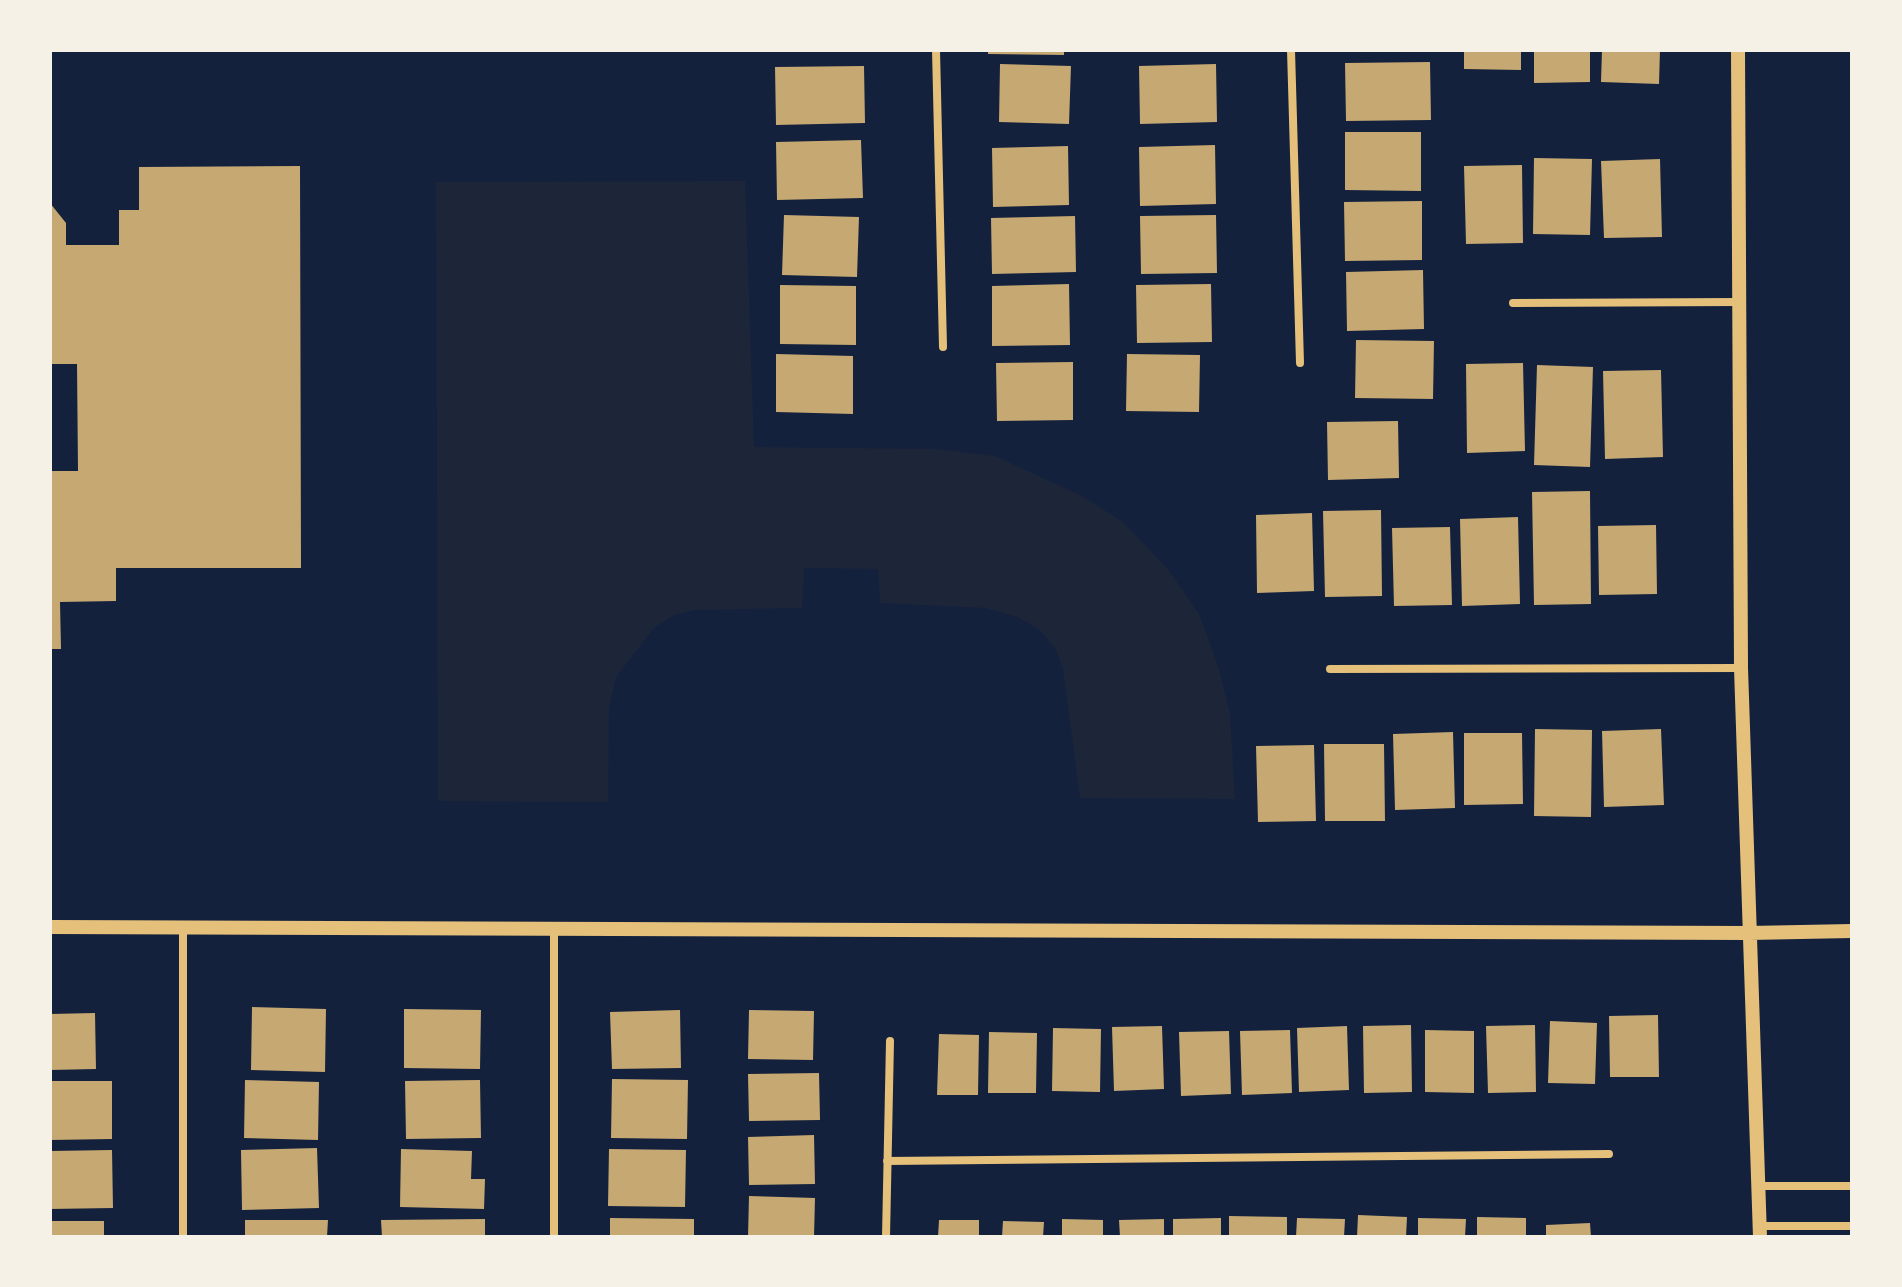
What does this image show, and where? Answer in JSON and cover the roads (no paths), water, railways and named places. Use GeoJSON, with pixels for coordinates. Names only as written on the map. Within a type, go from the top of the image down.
{"type":"FeatureCollection","features":[{"type":"Feature","properties":{"kind":"street"},"geometry":{"type":"LineString","coordinates":[[936,50],[943,347]]}},
{"type":"Feature","properties":{"kind":"street"},"geometry":{"type":"LineString","coordinates":[[1291,50],[1300,363]]}},
{"type":"Feature","properties":{"kind":"street"},"geometry":{"type":"LineString","coordinates":[[1738,50],[1741,668],[1760,1232],[1852,1226]]}},
{"type":"Feature","properties":{"kind":"street"},"geometry":{"type":"LineString","coordinates":[[1513,303],[1740,302]]}},
{"type":"Feature","properties":{"kind":"street"},"geometry":{"type":"LineString","coordinates":[[1330,669],[1741,668]]}},
{"type":"Feature","properties":{"kind":"street"},"geometry":{"type":"LineString","coordinates":[[183,926],[183,1237]]}},
{"type":"Feature","properties":{"kind":"street"},"geometry":{"type":"LineString","coordinates":[[50,927],[1852,931]]}},
{"type":"Feature","properties":{"kind":"street"},"geometry":{"type":"LineString","coordinates":[[554,929],[554,1237]]}},
{"type":"Feature","properties":{"kind":"street"},"geometry":{"type":"LineString","coordinates":[[886,1237],[890,1041]]}},
{"type":"Feature","properties":{"kind":"street"},"geometry":{"type":"LineString","coordinates":[[887,1161],[1609,1154]]}},
{"type":"Feature","properties":{"kind":"street"},"geometry":{"type":"LineString","coordinates":[[1758,1186],[1852,1186]]}}]}
